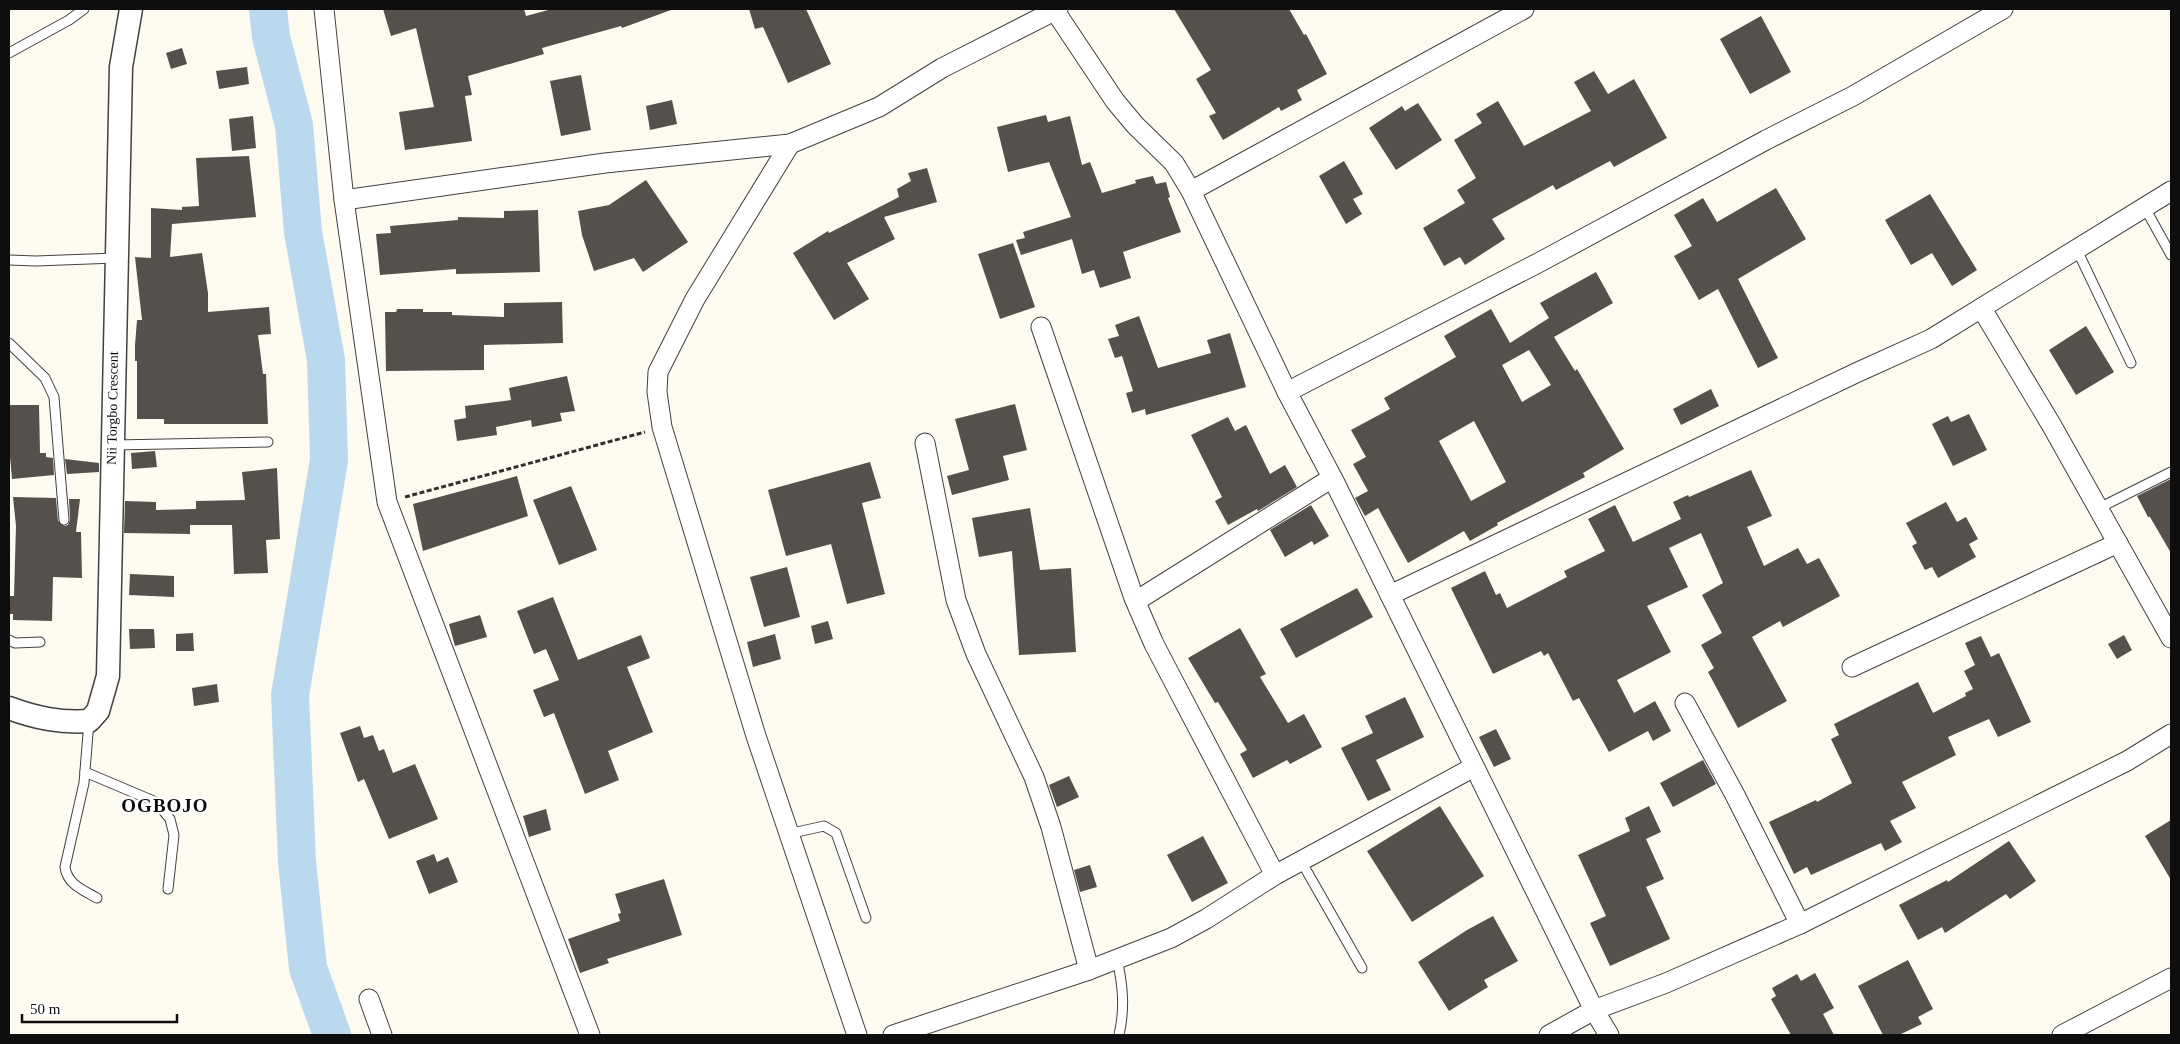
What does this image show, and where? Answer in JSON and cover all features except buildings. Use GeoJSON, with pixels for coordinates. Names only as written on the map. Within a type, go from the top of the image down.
{"type":"FeatureCollection","features":[{"type":"Feature","properties":{"kind":"street","name":"Nii Torgbo Crescent"},"geometry":{"type":"LineString","coordinates":[[88,720],[98,711],[108,676],[111,445],[121,67],[131,9]]}},
{"type":"Feature","properties":{"kind":"street"},"geometry":{"type":"LineString","coordinates":[[324,9],[344,200],[387,502],[590,1035]]}},
{"type":"Feature","properties":{"kind":"street"},"geometry":{"type":"LineString","coordinates":[[1191,191],[1524,9]]}},
{"type":"Feature","properties":{"kind":"street"},"geometry":{"type":"LineString","coordinates":[[1287,392],[1540,262],[1853,96],[2003,9]]}},
{"type":"Feature","properties":{"kind":"street"},"geometry":{"type":"LineString","coordinates":[[344,200],[605,162],[790,144],[878,107],[942,68],[1057,10],[1115,101],[1135,125],[1174,163],[1191,191],[1287,392],[1332,478],[1594,1010],[1609,1035]]}},
{"type":"Feature","properties":{"kind":"street"},"geometry":{"type":"LineString","coordinates":[[790,144],[695,299],[658,372],[657,392],[662,428],[788,834],[857,1035]]}},
{"type":"Feature","properties":{"kind":"street"},"geometry":{"type":"LineString","coordinates":[[1390,595],[1858,372],[1931,340],[2171,191]]}},
{"type":"Feature","properties":{"kind":"street"},"geometry":{"type":"LineString","coordinates":[[1982,309],[2099,508],[2171,638]]}},
{"type":"Feature","properties":{"kind":"street"},"geometry":{"type":"LineString","coordinates":[[1041,327],[1136,602],[1154,644],[1275,876]]}},
{"type":"Feature","properties":{"kind":"street"},"geometry":{"type":"LineString","coordinates":[[924,443],[956,600],[976,654],[1034,777],[1051,827],[1089,970]]}},
{"type":"Feature","properties":{"kind":"street"},"geometry":{"type":"LineString","coordinates":[[1136,602],[1332,478]]}},
{"type":"Feature","properties":{"kind":"street"},"geometry":{"type":"LineString","coordinates":[[1852,667],[2118,542]]}},
{"type":"Feature","properties":{"kind":"street"},"geometry":{"type":"LineString","coordinates":[[1685,703],[1735,795],[1800,924]]}},
{"type":"Feature","properties":{"kind":"street"},"geometry":{"type":"LineString","coordinates":[[9,708],[33,717],[63,722],[88,720]]}},
{"type":"Feature","properties":{"kind":"street"},"geometry":{"type":"LineString","coordinates":[[1550,1035],[1594,1010],[1666,983],[1800,924],[2127,762],[2171,734]]}},
{"type":"Feature","properties":{"kind":"street"},"geometry":{"type":"LineString","coordinates":[[893,1035],[1089,970],[1171,938],[1206,919],[1275,876],[1474,767]]}},
{"type":"Feature","properties":{"kind":"street"},"geometry":{"type":"LineString","coordinates":[[2062,1035],[2171,978]]}},
{"type":"Feature","properties":{"kind":"street"},"geometry":{"type":"LineString","coordinates":[[369,999],[382,1035]]}},
{"type":"Feature","properties":{"kind":"lane"},"geometry":{"type":"LineString","coordinates":[[9,53],[69,20],[84,9]]}},
{"type":"Feature","properties":{"kind":"lane"},"geometry":{"type":"LineString","coordinates":[[2144,208],[2171,255]]}},
{"type":"Feature","properties":{"kind":"lane"},"geometry":{"type":"LineString","coordinates":[[2077,250],[2132,363]]}},
{"type":"Feature","properties":{"kind":"lane"},"geometry":{"type":"LineString","coordinates":[[9,260],[36,261],[116,258]]}},
{"type":"Feature","properties":{"kind":"lane"},"geometry":{"type":"LineString","coordinates":[[9,345],[45,378],[54,397],[64,520]]}},
{"type":"Feature","properties":{"kind":"lane"},"geometry":{"type":"LineString","coordinates":[[111,445],[268,442]]}},
{"type":"Feature","properties":{"kind":"lane"},"geometry":{"type":"LineString","coordinates":[[2099,508],[2171,472]]}},
{"type":"Feature","properties":{"kind":"lane"},"geometry":{"type":"LineString","coordinates":[[9,640],[15,643],[40,642]]}},
{"type":"Feature","properties":{"kind":"lane"},"geometry":{"type":"LineString","coordinates":[[88,720],[85,772],[65,867],[66,875],[72,883],[97,898]]}},
{"type":"Feature","properties":{"kind":"lane"},"geometry":{"type":"LineString","coordinates":[[85,772],[156,802],[170,819],[174,835],[168,889]]}},
{"type":"Feature","properties":{"kind":"lane"},"geometry":{"type":"LineString","coordinates":[[788,834],[824,826],[836,834],[866,918]]}},
{"type":"Feature","properties":{"kind":"lane"},"geometry":{"type":"LineString","coordinates":[[1300,862],[1362,968]]}},
{"type":"Feature","properties":{"kind":"lane"},"geometry":{"type":"LineString","coordinates":[[1118,959],[1124,990],[1123,1018],[1118,1035]]}},
{"type":"Feature","properties":{"kind":"path"},"geometry":{"type":"LineString","coordinates":[[387,502],[662,428]]}},
{"type":"Feature","properties":{"kind":"waterway"},"geometry":{"type":"LineString","coordinates":[[253,9],[271,37]]}},
{"type":"Feature","properties":{"kind":"waterway"},"geometry":{"type":"LineString","coordinates":[[268,9],[271,37],[294,125],[303,232],[326,360],[329,460],[290,695],[297,862],[308,968],[332,1035]]}},
{"type":"Feature","properties":{"kind":"district","name":"OGBOJO"},"geometry":{"type":"Point","coordinates":[165,805]}}]}
